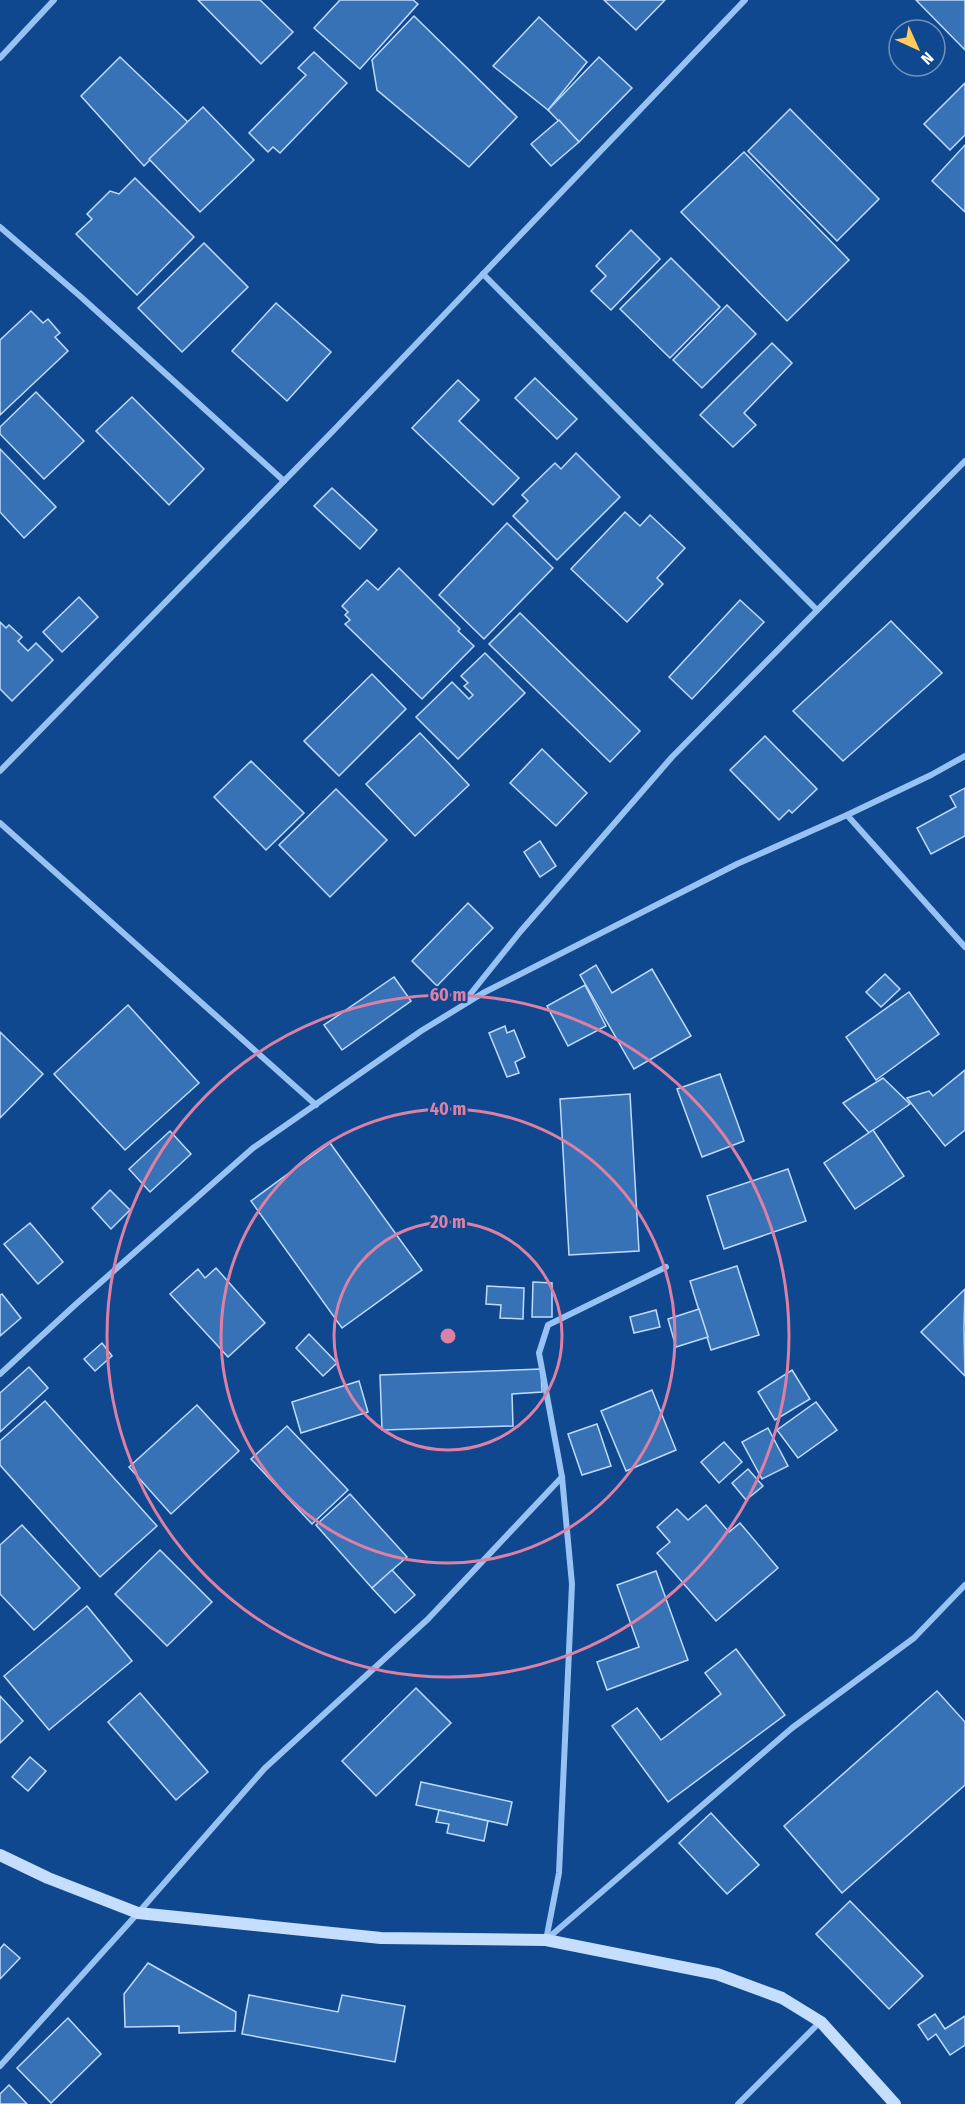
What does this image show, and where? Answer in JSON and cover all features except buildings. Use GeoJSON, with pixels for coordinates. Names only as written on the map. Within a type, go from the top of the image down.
{"type":"FeatureCollection","features":[{"type":"Feature","properties":{"kind":"main road"},"geometry":{"type":"LineString","coordinates":[[0,1855],[48,1878],[138,1913],[381,1938],[546,1940],[717,1974],[782,1998],[821,2022],[895,2104]]}},
{"type":"Feature","properties":{"kind":"street"},"geometry":{"type":"LineString","coordinates":[[0,58],[54,0]]}},
{"type":"Feature","properties":{"kind":"street"},"geometry":{"type":"LineString","coordinates":[[0,771],[284,481],[745,0]]}},
{"type":"Feature","properties":{"kind":"street"},"geometry":{"type":"LineString","coordinates":[[0,228],[80,296],[284,481]]}},
{"type":"Feature","properties":{"kind":"street"},"geometry":{"type":"LineString","coordinates":[[483,274],[817,610]]}},
{"type":"Feature","properties":{"kind":"street"},"geometry":{"type":"LineString","coordinates":[[461,1006],[520,932],[672,757],[965,462]]}},
{"type":"Feature","properties":{"kind":"street"},"geometry":{"type":"LineString","coordinates":[[0,1374],[253,1148],[421,1031],[483,993],[737,864],[847,815],[965,756]]}},
{"type":"Feature","properties":{"kind":"street"},"geometry":{"type":"LineString","coordinates":[[847,815],[965,947]]}},
{"type":"Feature","properties":{"kind":"street"},"geometry":{"type":"LineString","coordinates":[[0,823],[316,1105]]}},
{"type":"Feature","properties":{"kind":"street"},"geometry":{"type":"LineString","coordinates":[[546,1940],[559,1873],[572,1584],[562,1477],[539,1353],[548,1325],[666,1267]]}},
{"type":"Feature","properties":{"kind":"street"},"geometry":{"type":"LineString","coordinates":[[0,2066],[265,1768],[428,1619],[562,1477]]}},
{"type":"Feature","properties":{"kind":"street"},"geometry":{"type":"LineString","coordinates":[[546,1940],[792,1728],[914,1638],[965,1585]]}},
{"type":"Feature","properties":{"kind":"street"},"geometry":{"type":"LineString","coordinates":[[738,2104],[821,2022]]}}]}
